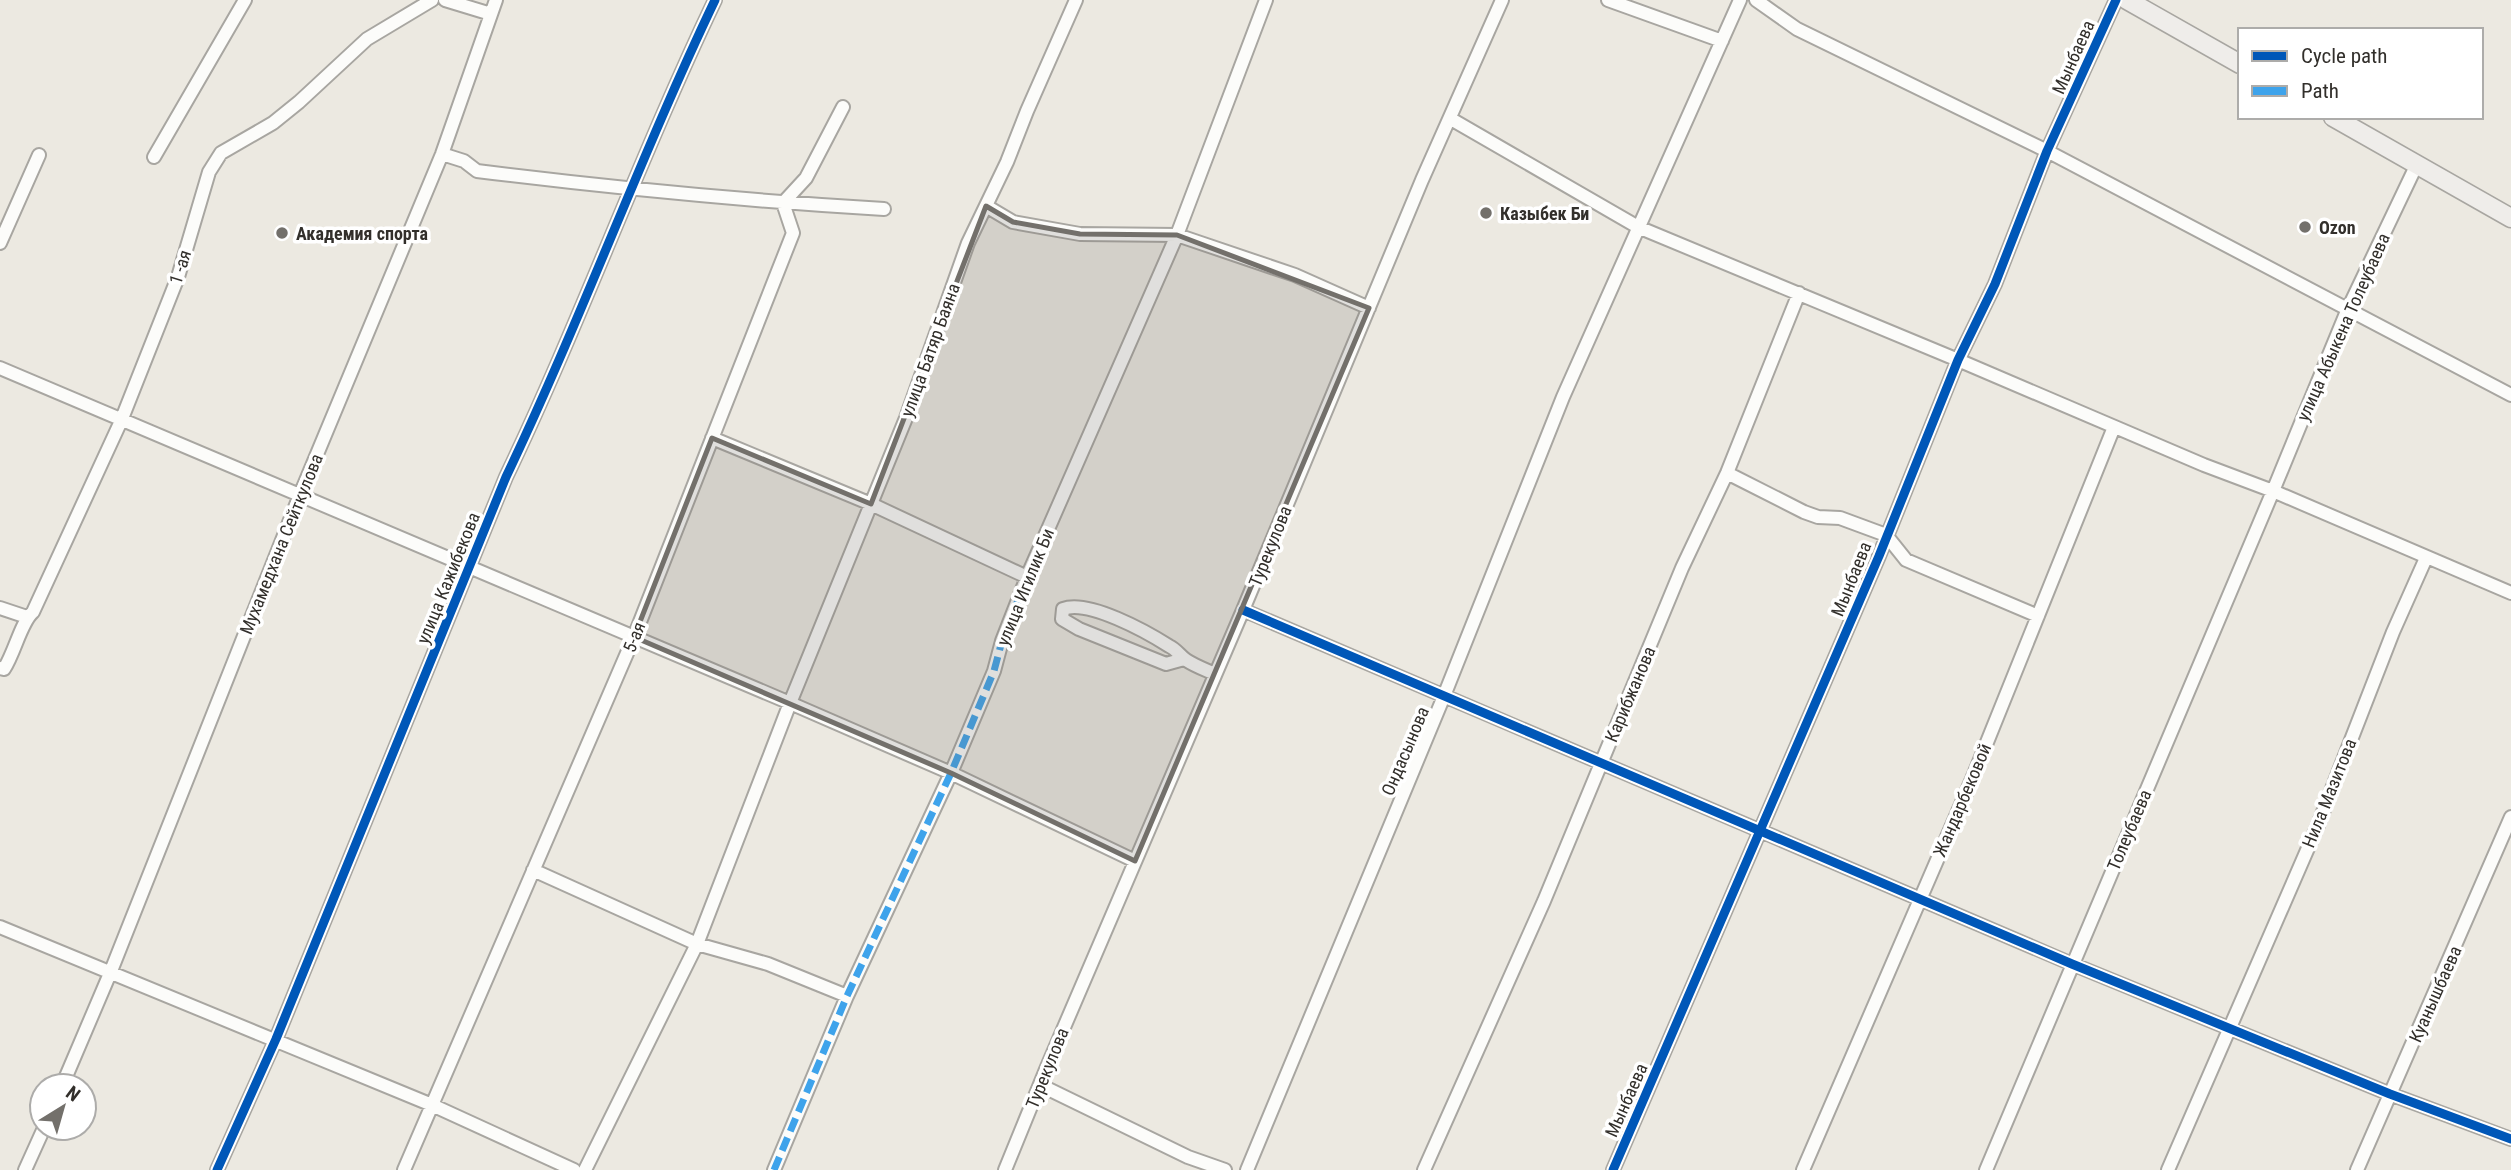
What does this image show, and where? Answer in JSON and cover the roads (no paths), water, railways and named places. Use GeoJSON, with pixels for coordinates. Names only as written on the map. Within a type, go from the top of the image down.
{"type":"FeatureCollection","features":[{"type":"Feature","properties":{"kind":"main road"},"geometry":{"type":"LineString","coordinates":[[2127,0],[2238,63]]}},
{"type":"Feature","properties":{"kind":"main road"},"geometry":{"type":"LineString","coordinates":[[2337,119],[2511,218]]}},
{"type":"Feature","properties":{"kind":"street"},"geometry":{"type":"LineString","coordinates":[[154,157],[244,0]]}},
{"type":"Feature","properties":{"kind":"street","name":"1 -ая"},"geometry":{"type":"LineString","coordinates":[[0,668],[4,669],[13,655],[27,617],[33,612],[121,421],[178,276],[209,172],[221,153],[282,116],[368,39],[432,0]]}},
{"type":"Feature","properties":{"kind":"street"},"geometry":{"type":"LineString","coordinates":[[445,0],[491,14]]}},
{"type":"Feature","properties":{"kind":"street","name":"Мухамедхана Сейткулова"},"geometry":{"type":"LineString","coordinates":[[68,1072],[111,971],[300,495],[442,154],[496,0]]}},
{"type":"Feature","properties":{"kind":"street","name":"улица Кажибекова"},"geometry":{"type":"LineString","coordinates":[[217,1170],[276,1039],[506,477],[544,398],[655,131],[715,0]]}},
{"type":"Feature","properties":{"kind":"street","name":"улица Батяр Баяна"},"geometry":{"type":"LineString","coordinates":[[585,1170],[697,944],[790,703],[906,418],[968,243],[1007,162],[1076,0]]}},
{"type":"Feature","properties":{"kind":"street","name":"улица Игилик Би"},"geometry":{"type":"LineString","coordinates":[[774,1170],[847,996],[951,773],[993,671],[1027,577],[1177,235],[1266,0]]}},
{"type":"Feature","properties":{"kind":"street","name":"Турекулова"},"geometry":{"type":"LineString","coordinates":[[1005,1170],[1422,180],[1451,120],[1502,0]]}},
{"type":"Feature","properties":{"kind":"street"},"geometry":{"type":"LineString","coordinates":[[1608,0],[1722,41]]}},
{"type":"Feature","properties":{"kind":"street","name":"Ондасынова"},"geometry":{"type":"LineString","coordinates":[[1247,1170],[1444,696],[1563,397],[1740,0]]}},
{"type":"Feature","properties":{"kind":"street"},"geometry":{"type":"LineString","coordinates":[[1756,0],[1797,29],[2047,150],[2511,395]]}},
{"type":"Feature","properties":{"kind":"street","name":"Мынбаева"},"geometry":{"type":"LineString","coordinates":[[1613,1170],[1873,569],[1958,360],[1994,284],[2047,150],[2116,0]]}},
{"type":"Feature","properties":{"kind":"street"},"geometry":{"type":"LineString","coordinates":[[783,203],[806,178],[843,107]]}},
{"type":"Feature","properties":{"kind":"street"},"geometry":{"type":"LineString","coordinates":[[1451,120],[1638,227],[2511,593]]}},
{"type":"Feature","properties":{"kind":"street"},"geometry":{"type":"LineString","coordinates":[[442,154],[464,161],[477,171],[631,190],[884,209]]}},
{"type":"Feature","properties":{"kind":"street"},"geometry":{"type":"LineString","coordinates":[[0,243],[39,155]]}},
{"type":"Feature","properties":{"kind":"street","name":"улица Абыкена Толеубаева"},"geometry":{"type":"LineString","coordinates":[[2273,491],[2347,310],[2417,164]]}},
{"type":"Feature","properties":{"kind":"street","name":"5-ая"},"geometry":{"type":"LineString","coordinates":[[404,1170],[635,637],[793,233],[783,203]]}},
{"type":"Feature","properties":{"kind":"street"},"geometry":{"type":"LineString","coordinates":[[986,206],[1013,222],[1080,234],[1177,235],[1295,275],[1369,308]]}},
{"type":"Feature","properties":{"kind":"street","name":"Карибжанова"},"geometry":{"type":"LineString","coordinates":[[1424,1170],[1544,901],[1682,568],[1727,473],[1799,293]]}},
{"type":"Feature","properties":{"kind":"street"},"geometry":{"type":"LineString","coordinates":[[0,368],[790,703],[951,773],[1135,861]]}},
{"type":"Feature","properties":{"kind":"street","name":"Жандарбековой"},"geometry":{"type":"LineString","coordinates":[[1802,1170],[1973,777],[2114,427]]}},
{"type":"Feature","properties":{"kind":"street"},"geometry":{"type":"LineString","coordinates":[[712,438],[871,504],[1027,577]]}},
{"type":"Feature","properties":{"kind":"street"},"geometry":{"type":"LineString","coordinates":[[1727,473],[1804,512],[1818,517],[1840,518],[1886,535],[1906,559],[2038,616]]}},
{"type":"Feature","properties":{"kind":"street","name":"Толеубаева"},"geometry":{"type":"LineString","coordinates":[[1986,1170],[2273,491]]}},
{"type":"Feature","properties":{"kind":"street","name":"Нила Мазитова"},"geometry":{"type":"LineString","coordinates":[[2168,1170],[2318,825],[2393,632],[2427,558]]}},
{"type":"Feature","properties":{"kind":"street"},"geometry":{"type":"LineString","coordinates":[[1184,659],[1166,664],[1079,629],[1062,619],[1063,608],[1082,607],[1113,618],[1172,647],[1184,659],[1215,674]]}},
{"type":"Feature","properties":{"kind":"street"},"geometry":{"type":"LineString","coordinates":[[0,608],[27,617]]}},
{"type":"Feature","properties":{"kind":"street"},"geometry":{"type":"LineString","coordinates":[[1243,610],[2072,964],[2390,1094],[2511,1139]]}},
{"type":"Feature","properties":{"kind":"street","name":"Куанышбаева"},"geometry":{"type":"LineString","coordinates":[[2357,1170],[2511,817]]}},
{"type":"Feature","properties":{"kind":"street"},"geometry":{"type":"LineString","coordinates":[[533,870],[697,944],[768,964],[847,996]]}},
{"type":"Feature","properties":{"kind":"street"},"geometry":{"type":"LineString","coordinates":[[0,927],[432,1105],[574,1170]]}},
{"type":"Feature","properties":{"kind":"street"},"geometry":{"type":"LineString","coordinates":[[1040,1085],[1188,1157],[1225,1170]]}},
{"type":"Feature","properties":{"kind":"street"},"geometry":{"type":"LineString","coordinates":[[25,1170],[38,1142]]}},
{"type":"Feature","properties":{"kind":"place","name":"Казыбек Би"},"geometry":{"type":"Point","coordinates":[1486,213]}},
{"type":"Feature","properties":{"kind":"place","name":"Ozon"},"geometry":{"type":"Point","coordinates":[2305,227]}},
{"type":"Feature","properties":{"kind":"place","name":"Академия спорта"},"geometry":{"type":"Point","coordinates":[282,233]}}]}
